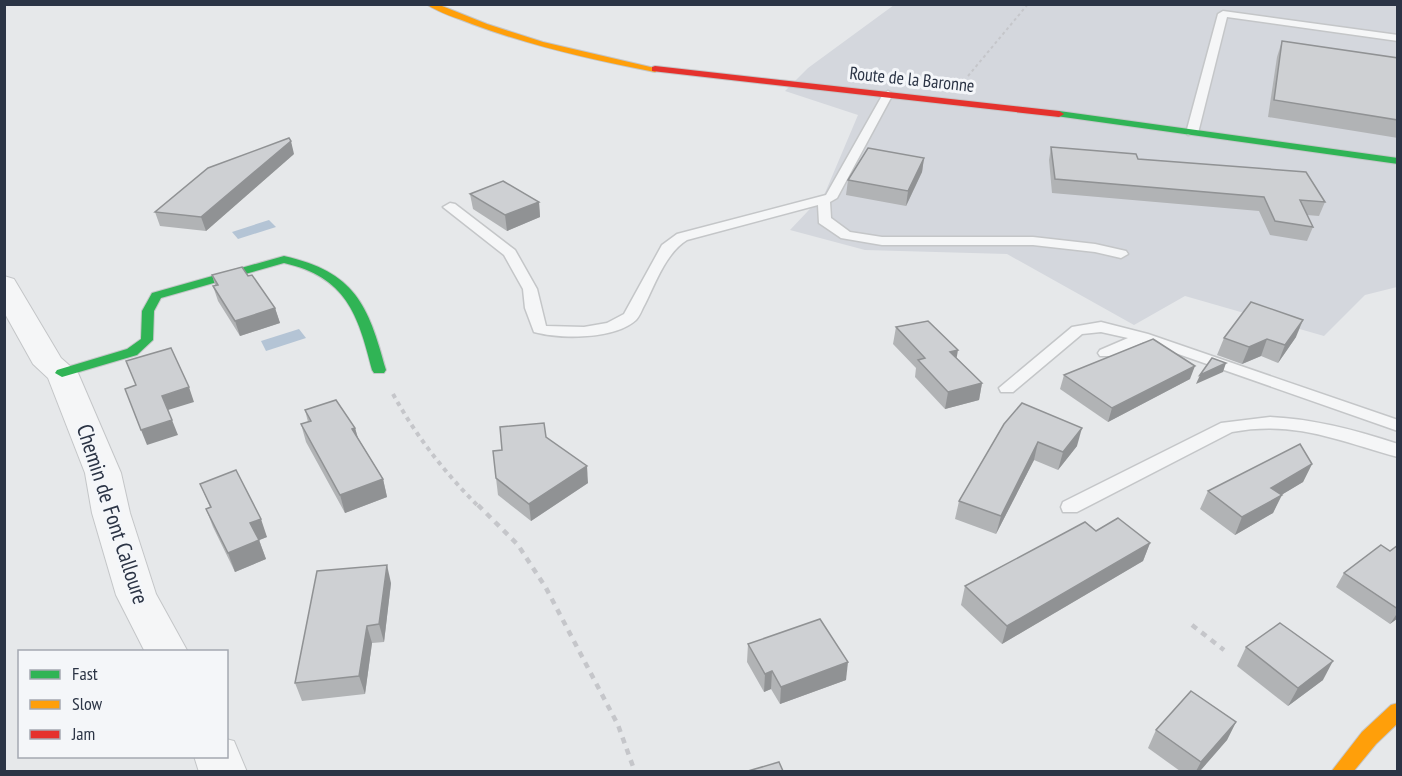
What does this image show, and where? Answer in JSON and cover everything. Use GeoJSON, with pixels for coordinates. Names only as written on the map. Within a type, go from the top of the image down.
{"type":"FeatureCollection","features":[{"type":"Feature","properties":{"kind":"main road","name":"Route de la Baronne"},"geometry":{"type":"LineString","coordinates":[[429,4],[519,39],[609,60],[674,71],[948,100],[1398,161]]}},
{"type":"Feature","properties":{"kind":"main road"},"geometry":{"type":"LineString","coordinates":[[62,373],[132,352],[147,339],[147,312],[149,304],[156,296],[284,259],[304,259],[324,269],[353,296],[372,338],[379,370]]}},
{"type":"Feature","properties":{"kind":"main road"},"geometry":{"type":"LineString","coordinates":[[1341,771],[1369,738],[1398,711]]}},
{"type":"Feature","properties":{"kind":"street","name":"Chemin de Font Calloure"},"geometry":{"type":"LineString","coordinates":[[4,285],[49,364],[62,373],[103,473],[111,513],[136,595],[166,650]]}},
{"type":"Feature","properties":{"kind":"lane"},"geometry":{"type":"LineString","coordinates":[[1192,133],[1223,14],[1398,38]]}},
{"type":"Feature","properties":{"kind":"lane"},"geometry":{"type":"LineString","coordinates":[[450,207],[510,253],[530,289],[532,308],[539,329],[550,332],[584,332],[611,327],[630,317],[669,245],[682,237],[831,198],[888,94]]}},
{"type":"Feature","properties":{"kind":"lane"},"geometry":{"type":"LineString","coordinates":[[824,200],[824,220],[846,235],[882,241],[1033,241],[1095,248],[1121,254]]}},
{"type":"Feature","properties":{"kind":"lane"},"geometry":{"type":"LineString","coordinates":[[1007,388],[1077,330],[1101,327],[1143,337],[1398,426]]}},
{"type":"Feature","properties":{"kind":"lane"},"geometry":{"type":"LineString","coordinates":[[1106,353],[1143,337]]}},
{"type":"Feature","properties":{"kind":"lane"},"geometry":{"type":"LineString","coordinates":[[1070,507],[1227,427],[1244,423],[1288,423],[1362,438],[1398,451]]}},
{"type":"Feature","properties":{"kind":"path"},"geometry":{"type":"LineString","coordinates":[[948,100],[1029,4]]}},
{"type":"Feature","properties":{"kind":"path"},"geometry":{"type":"LineString","coordinates":[[379,370],[412,428],[461,489],[518,545],[546,588],[618,725],[634,771]]}},
{"type":"Feature","properties":{"kind":"path"},"geometry":{"type":"LineString","coordinates":[[1192,625],[1224,650]]}},
{"type":"Feature","properties":{"kind":"shaded area"},"geometry":{"type":"Polygon","coordinates":[[[894,5],[1397,5],[1397,287],[1365,295],[1324,336],[1185,296],[1134,325],[1007,254],[865,250],[790,230],[825,193],[858,115],[785,91],[808,68],[894,5]]]}},
{"type":"Feature","properties":{"kind":"water"},"geometry":{"type":"Polygon","coordinates":[[[269,220],[276,227],[238,239],[232,232],[269,220]]]}},
{"type":"Feature","properties":{"kind":"water"},"geometry":{"type":"Polygon","coordinates":[[[299,329],[306,338],[266,351],[261,341],[299,329]]]}},
{"type":"Feature","properties":{"kind":"building"},"geometry":{"type":"Polygon","coordinates":[[[1282,41],[1398,58],[1398,120],[1274,100],[1282,41]]]}},
{"type":"Feature","properties":{"kind":"building"},"geometry":{"type":"Polygon","coordinates":[[[289,138],[291,141],[201,217],[155,212],[208,168],[289,138]]]}},
{"type":"Feature","properties":{"kind":"building"},"geometry":{"type":"Polygon","coordinates":[[[1051,147],[1136,154],[1138,159],[1306,172],[1325,202],[1300,200],[1313,227],[1275,221],[1264,197],[1055,179],[1051,147]]]}},
{"type":"Feature","properties":{"kind":"building"},"geometry":{"type":"Polygon","coordinates":[[[868,148],[924,158],[908,191],[848,180],[868,148]]]}},
{"type":"Feature","properties":{"kind":"building"},"geometry":{"type":"Polygon","coordinates":[[[503,181],[539,202],[505,215],[470,194],[503,181]]]}},
{"type":"Feature","properties":{"kind":"building"},"geometry":{"type":"Polygon","coordinates":[[[242,267],[248,276],[252,275],[275,308],[235,321],[213,286],[218,285],[212,275],[242,267]]]}},
{"type":"Feature","properties":{"kind":"building"},"geometry":{"type":"Polygon","coordinates":[[[1251,302],[1303,320],[1285,345],[1267,339],[1249,347],[1224,338],[1251,302]]]}},
{"type":"Feature","properties":{"kind":"building"},"geometry":{"type":"Polygon","coordinates":[[[928,321],[958,350],[950,352],[982,383],[948,392],[918,360],[925,358],[896,327],[928,321]]]}},
{"type":"Feature","properties":{"kind":"building"},"geometry":{"type":"Polygon","coordinates":[[[1153,339],[1195,366],[1112,408],[1064,375],[1153,339]]]}},
{"type":"Feature","properties":{"kind":"building"},"geometry":{"type":"Polygon","coordinates":[[[171,348],[189,387],[162,396],[172,420],[141,430],[125,389],[136,385],[126,361],[171,348]]]}},
{"type":"Feature","properties":{"kind":"building"},"geometry":{"type":"Polygon","coordinates":[[[1212,358],[1226,363],[1200,375],[1212,358]]]}},
{"type":"Feature","properties":{"kind":"building"},"geometry":{"type":"Polygon","coordinates":[[[336,400],[355,428],[352,429],[383,479],[340,495],[301,424],[311,421],[305,410],[336,400]]]}},
{"type":"Feature","properties":{"kind":"building"},"geometry":{"type":"Polygon","coordinates":[[[1022,403],[1082,428],[1063,452],[1038,442],[1001,516],[959,501],[1004,424],[1022,403]]]}},
{"type":"Feature","properties":{"kind":"building"},"geometry":{"type":"Polygon","coordinates":[[[544,423],[546,437],[587,466],[529,504],[496,478],[493,451],[502,450],[500,427],[544,423]]]}},
{"type":"Feature","properties":{"kind":"building"},"geometry":{"type":"Polygon","coordinates":[[[1300,444],[1312,464],[1271,488],[1282,495],[1242,517],[1208,491],[1300,444]]]}},
{"type":"Feature","properties":{"kind":"building"},"geometry":{"type":"Polygon","coordinates":[[[236,470],[261,519],[250,523],[259,540],[228,553],[206,509],[211,507],[200,484],[236,470]]]}},
{"type":"Feature","properties":{"kind":"building"},"geometry":{"type":"Polygon","coordinates":[[[1118,518],[1150,543],[1007,626],[965,586],[1085,522],[1096,531],[1118,518]]]}},
{"type":"Feature","properties":{"kind":"building"},"geometry":{"type":"Polygon","coordinates":[[[1381,545],[1390,551],[1398,545],[1398,609],[1344,573],[1381,545]]]}},
{"type":"Feature","properties":{"kind":"building"},"geometry":{"type":"Polygon","coordinates":[[[387,565],[379,624],[367,626],[359,676],[295,683],[317,571],[387,565]]]}},
{"type":"Feature","properties":{"kind":"building"},"geometry":{"type":"Polygon","coordinates":[[[820,619],[848,662],[781,687],[772,671],[765,674],[748,644],[820,619]]]}},
{"type":"Feature","properties":{"kind":"building"},"geometry":{"type":"Polygon","coordinates":[[[1280,623],[1333,661],[1298,688],[1246,647],[1280,623]]]}},
{"type":"Feature","properties":{"kind":"building"},"geometry":{"type":"Polygon","coordinates":[[[1191,691],[1236,722],[1201,762],[1156,730],[1191,691]]]}},
{"type":"Feature","properties":{"kind":"building"},"geometry":{"type":"Polygon","coordinates":[[[779,762],[783,771],[748,771],[779,762]]]}},
{"type":"Feature","properties":{"kind":"traffic: fast"},"geometry":{"type":"LineString","coordinates":[[1059,114],[1398,161]]}},
{"type":"Feature","properties":{"kind":"traffic: fast"},"geometry":{"type":"LineString","coordinates":[[62,373],[132,352],[147,340],[148,311],[156,296],[284,259],[306,264],[324,272],[350,296],[360,312],[379,370]]}},
{"type":"Feature","properties":{"kind":"traffic: slow"},"geometry":{"type":"LineString","coordinates":[[429,4],[484,26],[540,44],[655,69]]}},
{"type":"Feature","properties":{"kind":"traffic: slow"},"geometry":{"type":"LineString","coordinates":[[1341,772],[1369,738],[1398,711]]}},
{"type":"Feature","properties":{"kind":"traffic: jam"},"geometry":{"type":"LineString","coordinates":[[655,69],[1059,114]]}}]}
